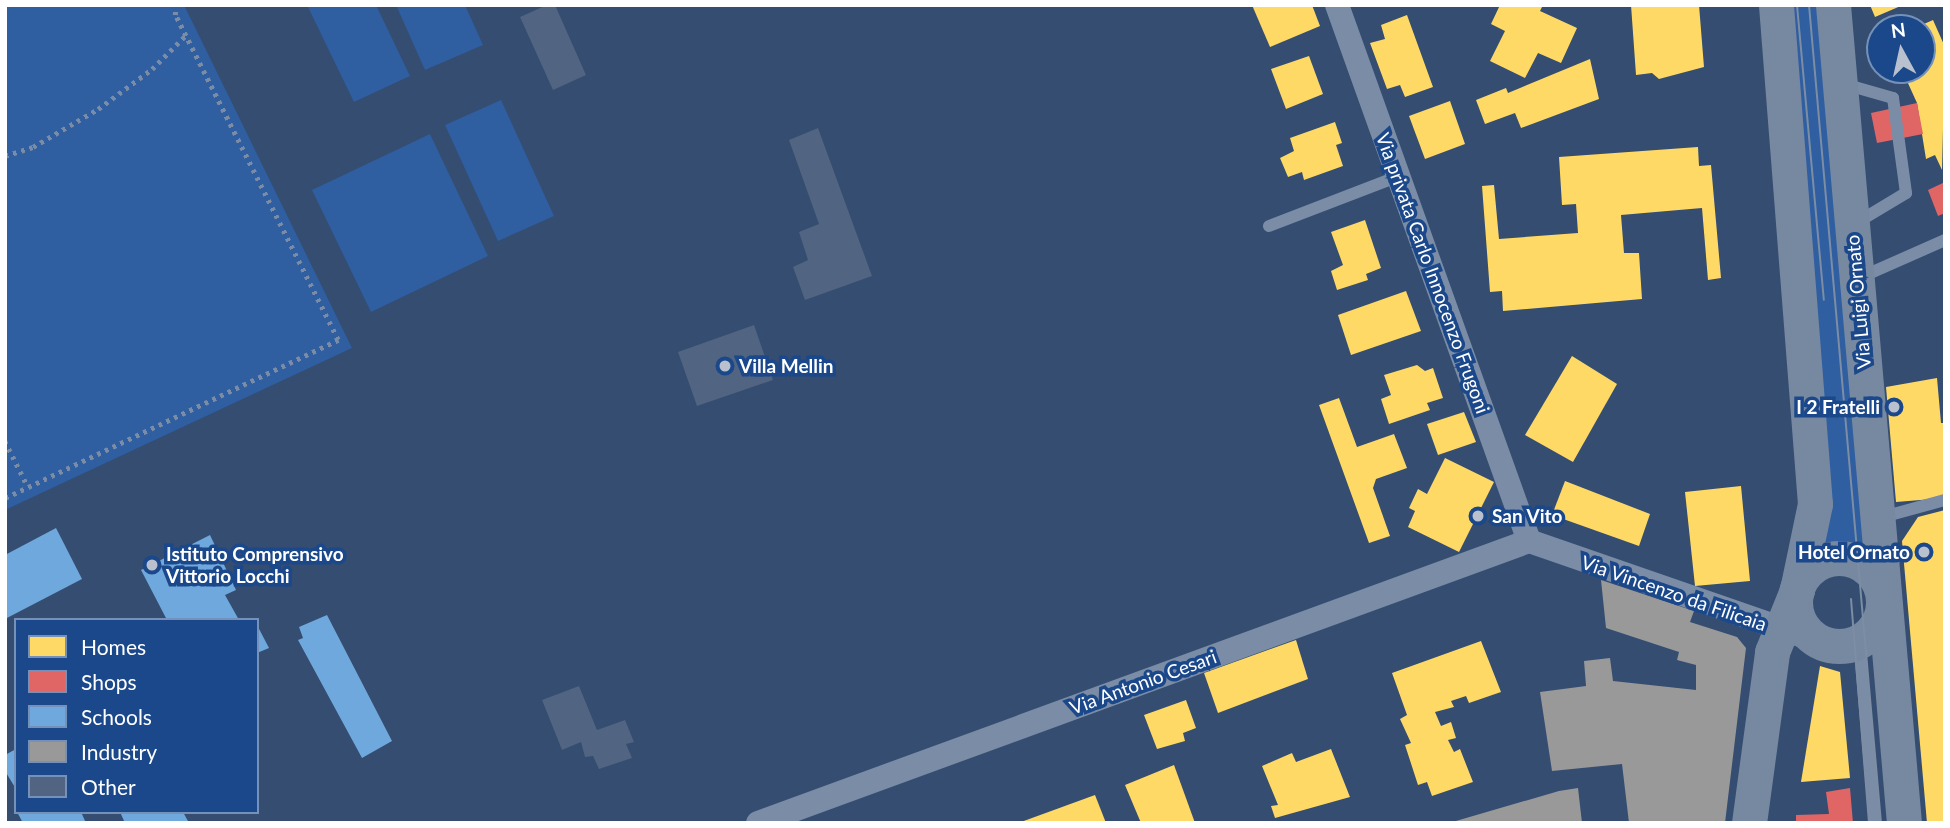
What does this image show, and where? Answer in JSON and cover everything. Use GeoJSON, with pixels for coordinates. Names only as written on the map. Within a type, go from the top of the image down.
{"type":"FeatureCollection","features":[{"type":"Feature","properties":{"kind":"main road"},"geometry":{"type":"LineString","coordinates":[[1749,823],[1769,670],[1797,590],[1810,540],[1815,471],[1776,5]]}},
{"type":"Feature","properties":{"kind":"main road","name":"Via Luigi Ornato"},"geometry":{"type":"LineString","coordinates":[[1833,5],[1904,823]]}},
{"type":"Feature","properties":{"kind":"main road","name":"Via Luigi Ornato"},"geometry":{"type":"LineString","coordinates":[[1797,590],[1814,567],[1840,558],[1870,570],[1883,598],[1878,622],[1859,641]]}},
{"type":"Feature","properties":{"kind":"main road"},"geometry":{"type":"LineString","coordinates":[[1797,590],[1800,622],[1821,642],[1841,646],[1859,641]]}},
{"type":"Feature","properties":{"kind":"street","name":"Via privata Carlo Innocenzo Frugoni"},"geometry":{"type":"LineString","coordinates":[[1337,5],[1529,541]]}},
{"type":"Feature","properties":{"kind":"street","name":"Via Vincenzo da Filicaia"},"geometry":{"type":"LineString","coordinates":[[1529,541],[1821,642]]}},
{"type":"Feature","properties":{"kind":"street","name":"Via Antonio Cesari"},"geometry":{"type":"LineString","coordinates":[[758,823],[1529,541]]}},
{"type":"Feature","properties":{"kind":"lane"},"geometry":{"type":"LineString","coordinates":[[1840,84],[1893,98],[1906,193],[1852,227]]}},
{"type":"Feature","properties":{"kind":"lane"},"geometry":{"type":"LineString","coordinates":[[1269,226],[1399,176]]}},
{"type":"Feature","properties":{"kind":"lane"},"geometry":{"type":"LineString","coordinates":[[1857,280],[1945,240]]}},
{"type":"Feature","properties":{"kind":"lane"},"geometry":{"type":"LineString","coordinates":[[1876,520],[1945,500]]}},
{"type":"Feature","properties":{"kind":"lane"},"geometry":{"type":"LineString","coordinates":[[1859,641],[1875,823]]}},
{"type":"Feature","properties":{"kind":"path"},"geometry":{"type":"LineString","coordinates":[[5,498],[338,340],[186,35],[176,5]]}},
{"type":"Feature","properties":{"kind":"path"},"geometry":{"type":"LineString","coordinates":[[5,156],[33,147],[98,109],[152,69],[186,35]]}},
{"type":"Feature","properties":{"kind":"path"},"geometry":{"type":"LineString","coordinates":[[5,441],[28,487]]}},
{"type":"Feature","properties":{"kind":"shaded area"},"geometry":{"type":"Polygon","coordinates":[[[5,5],[184,5],[352,348],[5,510],[5,5]]]}},
{"type":"Feature","properties":{"kind":"shaded area"},"geometry":{"type":"Polygon","coordinates":[[[307,5],[376,5],[410,76],[354,102],[307,5]]]}},
{"type":"Feature","properties":{"kind":"shaded area"},"geometry":{"type":"Polygon","coordinates":[[[396,5],[465,5],[483,45],[425,70],[396,5]]]}},
{"type":"Feature","properties":{"kind":"shaded area"},"geometry":{"type":"Polygon","coordinates":[[[1784,5],[1823,5],[1865,553],[1818,549],[1784,5]]]}},
{"type":"Feature","properties":{"kind":"shaded area"},"geometry":{"type":"Polygon","coordinates":[[[501,100],[554,216],[498,241],[445,125],[501,100]]]}},
{"type":"Feature","properties":{"kind":"shaded area"},"geometry":{"type":"Polygon","coordinates":[[[430,134],[488,256],[371,312],[312,190],[430,134]]]}},
{"type":"Feature","properties":{"kind":"building: Homes"},"geometry":{"type":"Polygon","coordinates":[[[1252,5],[1312,5],[1320,26],[1270,47],[1252,5]]]}},
{"type":"Feature","properties":{"kind":"building: Homes"},"geometry":{"type":"Polygon","coordinates":[[[1500,5],[1543,5],[1540,11],[1577,28],[1561,63],[1538,53],[1525,78],[1490,61],[1505,31],[1491,24],[1500,5]]]}},
{"type":"Feature","properties":{"kind":"building: Homes"},"geometry":{"type":"Polygon","coordinates":[[[1631,5],[1699,5],[1704,67],[1659,79],[1652,73],[1636,75],[1631,5]]]}},
{"type":"Feature","properties":{"kind":"building: Homes"},"geometry":{"type":"Polygon","coordinates":[[[1870,5],[1903,5],[1882,14],[1874,14],[1870,5]]]}},
{"type":"Feature","properties":{"kind":"building: Homes"},"geometry":{"type":"Polygon","coordinates":[[[1407,15],[1433,87],[1405,97],[1400,85],[1387,89],[1370,43],[1385,39],[1381,25],[1407,15]]]}},
{"type":"Feature","properties":{"kind":"building: Homes"},"geometry":{"type":"Polygon","coordinates":[[[1936,27],[1945,47],[1942,170],[1935,155],[1926,159],[1917,103],[1908,84],[1936,84],[1936,27]]]}},
{"type":"Feature","properties":{"kind":"building: Homes"},"geometry":{"type":"Polygon","coordinates":[[[1309,56],[1323,94],[1286,109],[1271,69],[1309,56]]]}},
{"type":"Feature","properties":{"kind":"building: Homes"},"geometry":{"type":"Polygon","coordinates":[[[1590,59],[1599,99],[1521,128],[1515,113],[1485,124],[1476,100],[1506,88],[1508,93],[1590,59]]]}},
{"type":"Feature","properties":{"kind":"building: Homes"},"geometry":{"type":"Polygon","coordinates":[[[1450,101],[1465,144],[1425,159],[1409,116],[1450,101]]]}},
{"type":"Feature","properties":{"kind":"building: Homes"},"geometry":{"type":"Polygon","coordinates":[[[1335,122],[1342,143],[1336,145],[1343,166],[1304,180],[1302,172],[1288,177],[1280,158],[1294,151],[1290,138],[1335,122]]]}},
{"type":"Feature","properties":{"kind":"building: Homes"},"geometry":{"type":"Polygon","coordinates":[[[1698,147],[1699,166],[1711,165],[1721,278],[1708,280],[1702,208],[1621,215],[1624,253],[1639,253],[1642,299],[1503,311],[1502,291],[1490,292],[1482,186],[1494,185],[1499,239],[1578,233],[1576,204],[1562,205],[1559,157],[1698,147]]]}},
{"type":"Feature","properties":{"kind":"building: Homes"},"geometry":{"type":"Polygon","coordinates":[[[1365,220],[1381,268],[1366,274],[1368,280],[1337,290],[1331,271],[1343,265],[1331,232],[1365,220]]]}},
{"type":"Feature","properties":{"kind":"building: Homes"},"geometry":{"type":"Polygon","coordinates":[[[1406,291],[1421,331],[1351,355],[1338,315],[1406,291]]]}},
{"type":"Feature","properties":{"kind":"building: Homes"},"geometry":{"type":"Polygon","coordinates":[[[1572,356],[1617,384],[1573,462],[1525,435],[1572,356]]]}},
{"type":"Feature","properties":{"kind":"building: Homes"},"geometry":{"type":"Polygon","coordinates":[[[1417,365],[1425,371],[1433,368],[1443,398],[1427,403],[1430,410],[1389,424],[1381,399],[1391,395],[1384,375],[1417,365]]]}},
{"type":"Feature","properties":{"kind":"building: Homes"},"geometry":{"type":"Polygon","coordinates":[[[1937,378],[1941,423],[1945,423],[1945,498],[1896,502],[1886,387],[1937,378]]]}},
{"type":"Feature","properties":{"kind":"building: Homes"},"geometry":{"type":"Polygon","coordinates":[[[1339,398],[1357,447],[1394,434],[1407,468],[1376,479],[1373,488],[1390,536],[1369,543],[1319,405],[1339,398]]]}},
{"type":"Feature","properties":{"kind":"building: Homes"},"geometry":{"type":"Polygon","coordinates":[[[1464,412],[1476,442],[1438,455],[1427,424],[1464,412]]]}},
{"type":"Feature","properties":{"kind":"building: Homes"},"geometry":{"type":"Polygon","coordinates":[[[1445,458],[1494,482],[1459,552],[1408,527],[1415,511],[1409,508],[1418,489],[1427,494],[1445,458]]]}},
{"type":"Feature","properties":{"kind":"building: Homes"},"geometry":{"type":"Polygon","coordinates":[[[1565,481],[1650,514],[1639,546],[1552,515],[1565,481]]]}},
{"type":"Feature","properties":{"kind":"building: Homes"},"geometry":{"type":"Polygon","coordinates":[[[1741,486],[1750,581],[1695,586],[1685,492],[1741,486]]]}},
{"type":"Feature","properties":{"kind":"building: Homes"},"geometry":{"type":"Polygon","coordinates":[[[1945,510],[1945,823],[1927,823],[1902,541],[1918,517],[1945,510]]]}},
{"type":"Feature","properties":{"kind":"building: Homes"},"geometry":{"type":"Polygon","coordinates":[[[1296,640],[1308,679],[1218,713],[1204,673],[1296,640]]]}},
{"type":"Feature","properties":{"kind":"building: Homes"},"geometry":{"type":"Polygon","coordinates":[[[1481,641],[1501,692],[1469,703],[1466,696],[1451,701],[1454,707],[1435,712],[1441,726],[1451,722],[1456,738],[1448,740],[1454,752],[1460,749],[1473,782],[1432,796],[1427,782],[1418,785],[1405,745],[1411,743],[1400,719],[1407,715],[1392,673],[1481,641]]]}},
{"type":"Feature","properties":{"kind":"building: Homes"},"geometry":{"type":"Polygon","coordinates":[[[1820,666],[1840,672],[1850,778],[1801,782],[1820,666]]]}},
{"type":"Feature","properties":{"kind":"building: Homes"},"geometry":{"type":"Polygon","coordinates":[[[1186,700],[1196,728],[1183,733],[1185,741],[1157,749],[1144,715],[1186,700]]]}},
{"type":"Feature","properties":{"kind":"building: Homes"},"geometry":{"type":"Polygon","coordinates":[[[1331,749],[1350,797],[1275,818],[1271,806],[1278,805],[1262,766],[1292,753],[1296,762],[1331,749]]]}},
{"type":"Feature","properties":{"kind":"building: Homes"},"geometry":{"type":"Polygon","coordinates":[[[1174,765],[1195,823],[1141,823],[1125,785],[1174,765]]]}},
{"type":"Feature","properties":{"kind":"building: Homes"},"geometry":{"type":"Polygon","coordinates":[[[1095,795],[1106,823],[1021,823],[1021,822],[1095,795]]]}},
{"type":"Feature","properties":{"kind":"building: Shops"},"geometry":{"type":"Polygon","coordinates":[[[1917,103],[1923,134],[1877,143],[1871,113],[1917,103]]]}},
{"type":"Feature","properties":{"kind":"building: Shops"},"geometry":{"type":"Polygon","coordinates":[[[1945,182],[1945,213],[1938,216],[1928,190],[1945,182]]]}},
{"type":"Feature","properties":{"kind":"building: Shops"},"geometry":{"type":"Polygon","coordinates":[[[1850,788],[1853,823],[1796,823],[1796,815],[1829,814],[1826,792],[1850,788]]]}},
{"type":"Feature","properties":{"kind":"building: Schools"},"geometry":{"type":"Polygon","coordinates":[[[56,528],[82,579],[5,619],[5,555],[56,528]]]}},
{"type":"Feature","properties":{"kind":"building: Schools"},"geometry":{"type":"Polygon","coordinates":[[[210,535],[236,590],[225,595],[238,618],[166,618],[141,570],[210,535]]]}},
{"type":"Feature","properties":{"kind":"building: Schools"},"geometry":{"type":"Polygon","coordinates":[[[327,615],[392,741],[362,758],[298,640],[303,638],[299,627],[327,615]]]}},
{"type":"Feature","properties":{"kind":"building: Schools"},"geometry":{"type":"Polygon","coordinates":[[[259,629],[269,648],[259,652],[259,629]]]}},
{"type":"Feature","properties":{"kind":"building: Schools"},"geometry":{"type":"Polygon","coordinates":[[[14,750],[14,786],[5,771],[5,755],[14,750]]]}},
{"type":"Feature","properties":{"kind":"building: Schools"},"geometry":{"type":"Polygon","coordinates":[[[18,814],[82,814],[86,823],[23,823],[18,814]]]}},
{"type":"Feature","properties":{"kind":"building: Schools"},"geometry":{"type":"Polygon","coordinates":[[[121,814],[184,814],[189,823],[125,823],[121,814]]]}},
{"type":"Feature","properties":{"kind":"building: Industry"},"geometry":{"type":"Polygon","coordinates":[[[1601,580],[1694,611],[1690,622],[1737,637],[1746,648],[1725,823],[1629,823],[1622,764],[1552,771],[1540,692],[1586,686],[1584,661],[1610,658],[1613,681],[1696,690],[1696,665],[1677,660],[1679,652],[1606,628],[1601,580]]]}},
{"type":"Feature","properties":{"kind":"building: Industry"},"geometry":{"type":"Polygon","coordinates":[[[1578,788],[1582,823],[1449,823],[1559,791],[1578,788]]]}},
{"type":"Feature","properties":{"kind":"building: Other"},"geometry":{"type":"Polygon","coordinates":[[[547,5],[555,5],[586,75],[553,90],[520,17],[547,5]]]}},
{"type":"Feature","properties":{"kind":"building: Other"},"geometry":{"type":"Polygon","coordinates":[[[818,128],[872,276],[805,300],[793,267],[808,260],[799,232],[819,224],[789,140],[818,128]]]}},
{"type":"Feature","properties":{"kind":"building: Other","name":"Villa Mellin"},"geometry":{"type":"Polygon","coordinates":[[[754,325],[773,380],[697,406],[678,352],[754,325]]]}},
{"type":"Feature","properties":{"kind":"building: Other"},"geometry":{"type":"Polygon","coordinates":[[[579,686],[597,730],[625,720],[634,742],[626,744],[632,758],[599,769],[593,756],[585,757],[581,742],[562,750],[542,700],[579,686]]]}},
{"type":"Feature","properties":{"kind":"tram line"},"geometry":{"type":"LineString","coordinates":[[1797,5],[1824,300]]}},
{"type":"Feature","properties":{"kind":"tram line"},"geometry":{"type":"LineString","coordinates":[[1809,5],[1881,823]]}},
{"type":"Feature","properties":{"kind":"tram line"},"geometry":{"type":"LineString","coordinates":[[1851,599],[1869,823]]}},
{"type":"Feature","properties":{"kind":"place","name":"Villa Mellin"},"geometry":{"type":"Point","coordinates":[725,366]}},
{"type":"Feature","properties":{"kind":"place","name":"I 2 Fratelli"},"geometry":{"type":"Point","coordinates":[1894,407]}},
{"type":"Feature","properties":{"kind":"place","name":"San Vito"},"geometry":{"type":"Point","coordinates":[1478,516]}},
{"type":"Feature","properties":{"kind":"place","name":"Hotel Ornato"},"geometry":{"type":"Point","coordinates":[1924,552]}},
{"type":"Feature","properties":{"kind":"place","name":"Istituto Comprensivo Vittorio Locchi"},"geometry":{"type":"Point","coordinates":[152,565]}}]}
